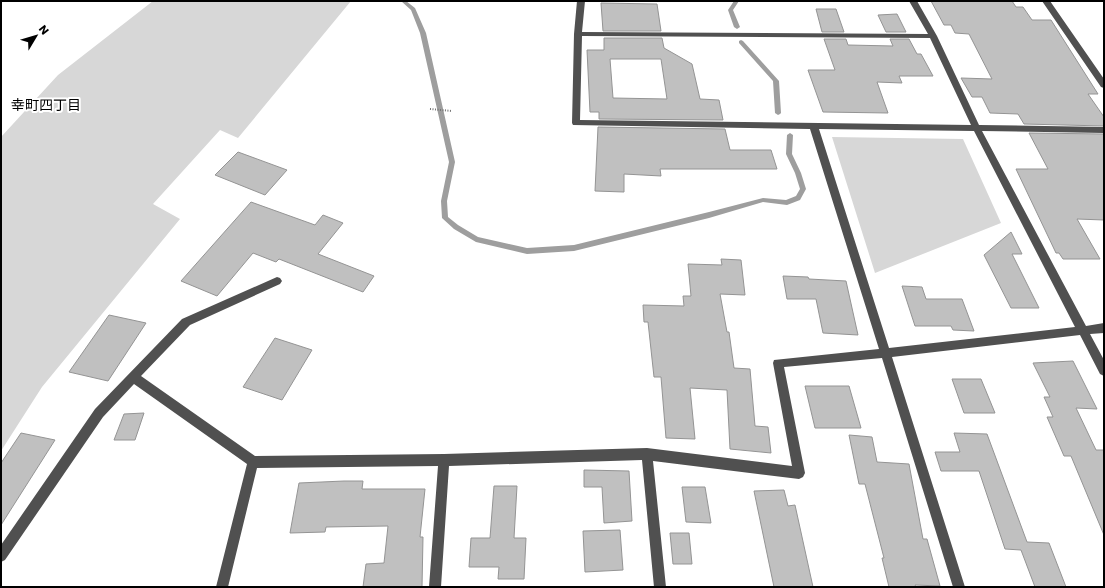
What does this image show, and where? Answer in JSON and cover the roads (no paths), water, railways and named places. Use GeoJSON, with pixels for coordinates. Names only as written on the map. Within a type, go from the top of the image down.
{"type":"FeatureCollection","features":[{"type":"Feature","properties":{"kind":"street"},"geometry":{"type":"LineString","coordinates":[[581,1],[578,34],[576,124],[1104,130]]}},
{"type":"Feature","properties":{"kind":"street"},"geometry":{"type":"LineString","coordinates":[[913,1],[933,36],[977,129],[1104,371]]}},
{"type":"Feature","properties":{"kind":"street"},"geometry":{"type":"LineString","coordinates":[[1046,1],[1104,85]]}},
{"type":"Feature","properties":{"kind":"street"},"geometry":{"type":"LineString","coordinates":[[578,34],[933,36]]}},
{"type":"Feature","properties":{"kind":"street"},"geometry":{"type":"LineString","coordinates":[[814,127],[959,587]]}},
{"type":"Feature","properties":{"kind":"street"},"geometry":{"type":"LineString","coordinates":[[1,556],[99,413],[186,322],[277,281]]}},
{"type":"Feature","properties":{"kind":"street"},"geometry":{"type":"LineString","coordinates":[[133,377],[253,462],[444,460],[647,454],[799,473],[778,363],[884,353],[1104,328]]}},
{"type":"Feature","properties":{"kind":"street"},"geometry":{"type":"LineString","coordinates":[[647,454],[660,587]]}},
{"type":"Feature","properties":{"kind":"street"},"geometry":{"type":"LineString","coordinates":[[435,587],[444,460]]}},
{"type":"Feature","properties":{"kind":"street"},"geometry":{"type":"LineString","coordinates":[[222,587],[253,462]]}},
{"type":"Feature","properties":{"kind":"waterway"},"geometry":{"type":"LineString","coordinates":[[403,1],[413,9],[423,33],[452,162],[444,201],[445,218],[456,227],[476,239],[527,251],[574,248],[709,215],[763,200],[787,203],[798,198],[803,189],[798,173],[789,154],[790,135]]}},
{"type":"Feature","properties":{"kind":"waterway"},"geometry":{"type":"LineString","coordinates":[[737,1],[730,10],[737,27]]}},
{"type":"Feature","properties":{"kind":"waterway"},"geometry":{"type":"LineString","coordinates":[[741,42],[776,81],[778,113]]}},
{"type":"Feature","properties":{"kind":"district","name":"幸町四丁目"},"geometry":{"type":"Point","coordinates":[46,105]}}]}
